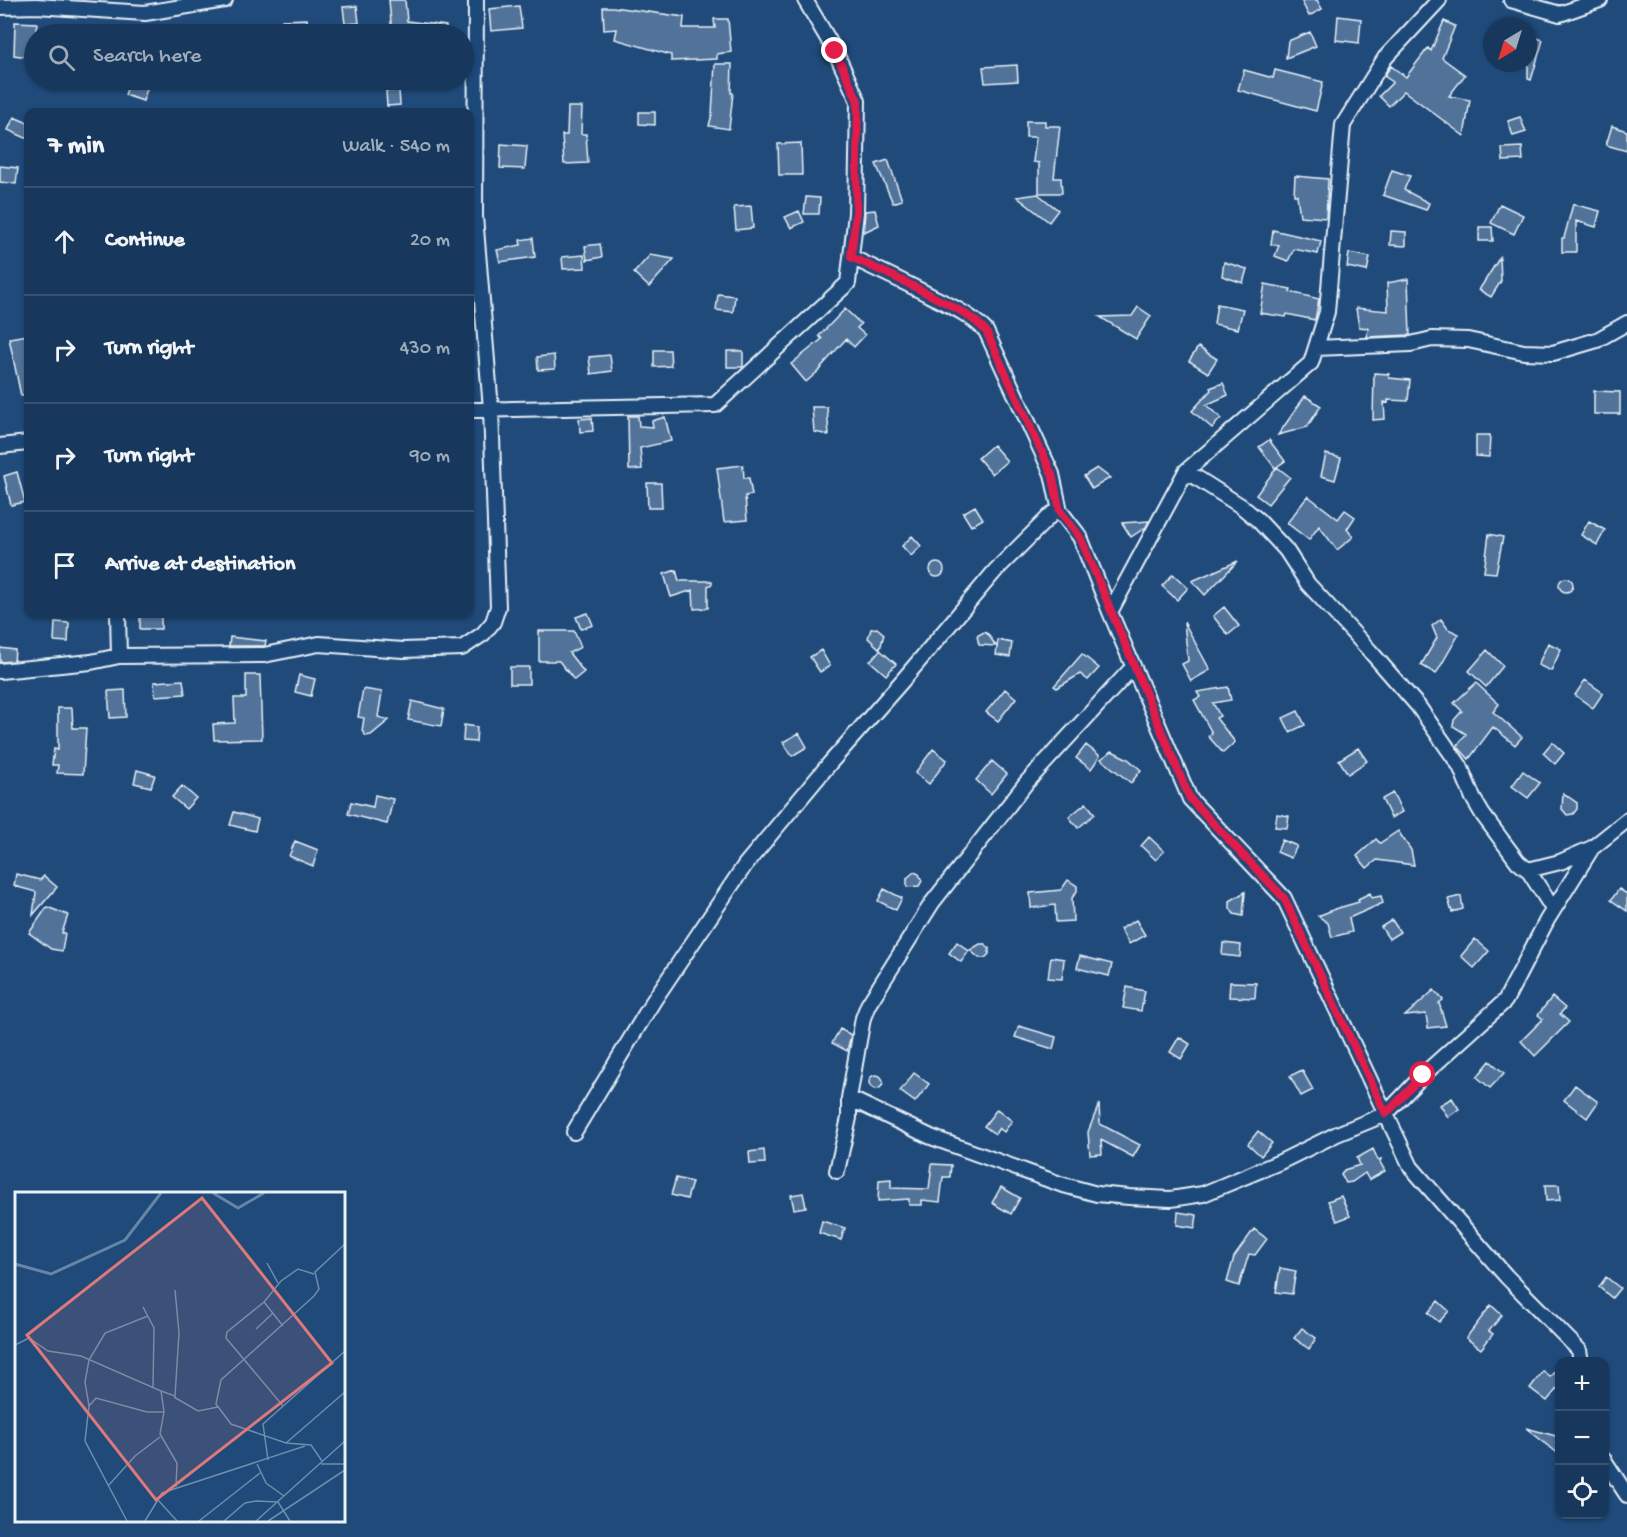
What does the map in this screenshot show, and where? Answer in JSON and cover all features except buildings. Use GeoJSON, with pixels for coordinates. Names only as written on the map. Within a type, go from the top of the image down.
{"type":"FeatureCollection","features":[{"type":"Feature","properties":{"kind":"street"},"geometry":{"type":"LineString","coordinates":[[0,7],[36,6],[145,13],[225,0]]}},
{"type":"Feature","properties":{"kind":"street"},"geometry":{"type":"LineString","coordinates":[[0,671],[91,662],[119,656],[264,655],[319,644],[403,650],[462,648],[475,641],[493,622],[498,606],[491,409],[476,216],[476,0]]}},
{"type":"Feature","properties":{"kind":"street"},"geometry":{"type":"LineString","coordinates":[[474,410],[715,405],[848,283],[856,213],[858,101],[835,51],[805,0]]}},
{"type":"Feature","properties":{"kind":"street"},"geometry":{"type":"LineString","coordinates":[[1110,612],[1186,471],[1311,363],[1328,312],[1343,125],[1385,58],[1439,0]]}},
{"type":"Feature","properties":{"kind":"street"},"geometry":{"type":"LineString","coordinates":[[1511,0],[1560,14],[1600,0]]}},
{"type":"Feature","properties":{"kind":"street"},"geometry":{"type":"LineString","coordinates":[[851,257],[960,310],[978,322],[986,331],[1052,474],[1060,511],[1080,537],[1190,799],[1284,898],[1411,1167],[1506,1276],[1579,1350],[1580,1357]]}},
{"type":"Feature","properties":{"kind":"street"},"geometry":{"type":"LineString","coordinates":[[1316,348],[1411,344],[1432,339],[1468,340],[1524,352],[1553,353],[1597,340],[1627,324]]}},
{"type":"Feature","properties":{"kind":"street"},"geometry":{"type":"LineString","coordinates":[[0,446],[24,443]]}},
{"type":"Feature","properties":{"kind":"street"},"geometry":{"type":"LineString","coordinates":[[1186,471],[1241,506],[1258,520],[1286,550],[1308,584],[1418,706],[1460,766],[1473,798],[1483,815],[1518,862],[1528,870],[1554,909]]}},
{"type":"Feature","properties":{"kind":"street"},"geometry":{"type":"LineString","coordinates":[[574,1132],[654,1000],[745,865],[995,571],[1052,514],[1060,511]]}},
{"type":"Feature","properties":{"kind":"street"},"geometry":{"type":"LineString","coordinates":[[117,618],[119,656]]}},
{"type":"Feature","properties":{"kind":"street"},"geometry":{"type":"LineString","coordinates":[[837,1171],[849,1118],[849,1098],[863,1018],[868,1005],[932,903],[1026,783],[1134,667]]}},
{"type":"Feature","properties":{"kind":"street"},"geometry":{"type":"LineString","coordinates":[[1528,870],[1560,861],[1592,848],[1627,820]]}},
{"type":"Feature","properties":{"kind":"street"},"geometry":{"type":"LineString","coordinates":[[849,1098],[931,1137],[1060,1184],[1097,1194],[1171,1199],[1203,1194],[1386,1114],[1423,1075],[1505,1001],[1554,909],[1592,848]]}},
{"type":"Feature","properties":{"kind":"street"},"geometry":{"type":"LineString","coordinates":[[1608,1465],[1627,1495]]}},
{"type":"Feature","properties":{"kind":"route"},"geometry":{"type":"LineString","coordinates":[[835,51],[858,101],[856,213],[851,257],[960,310],[978,322],[986,331],[1052,474],[1060,511],[1080,537],[1190,799],[1284,898],[1386,1114],[1423,1075]]}}]}
